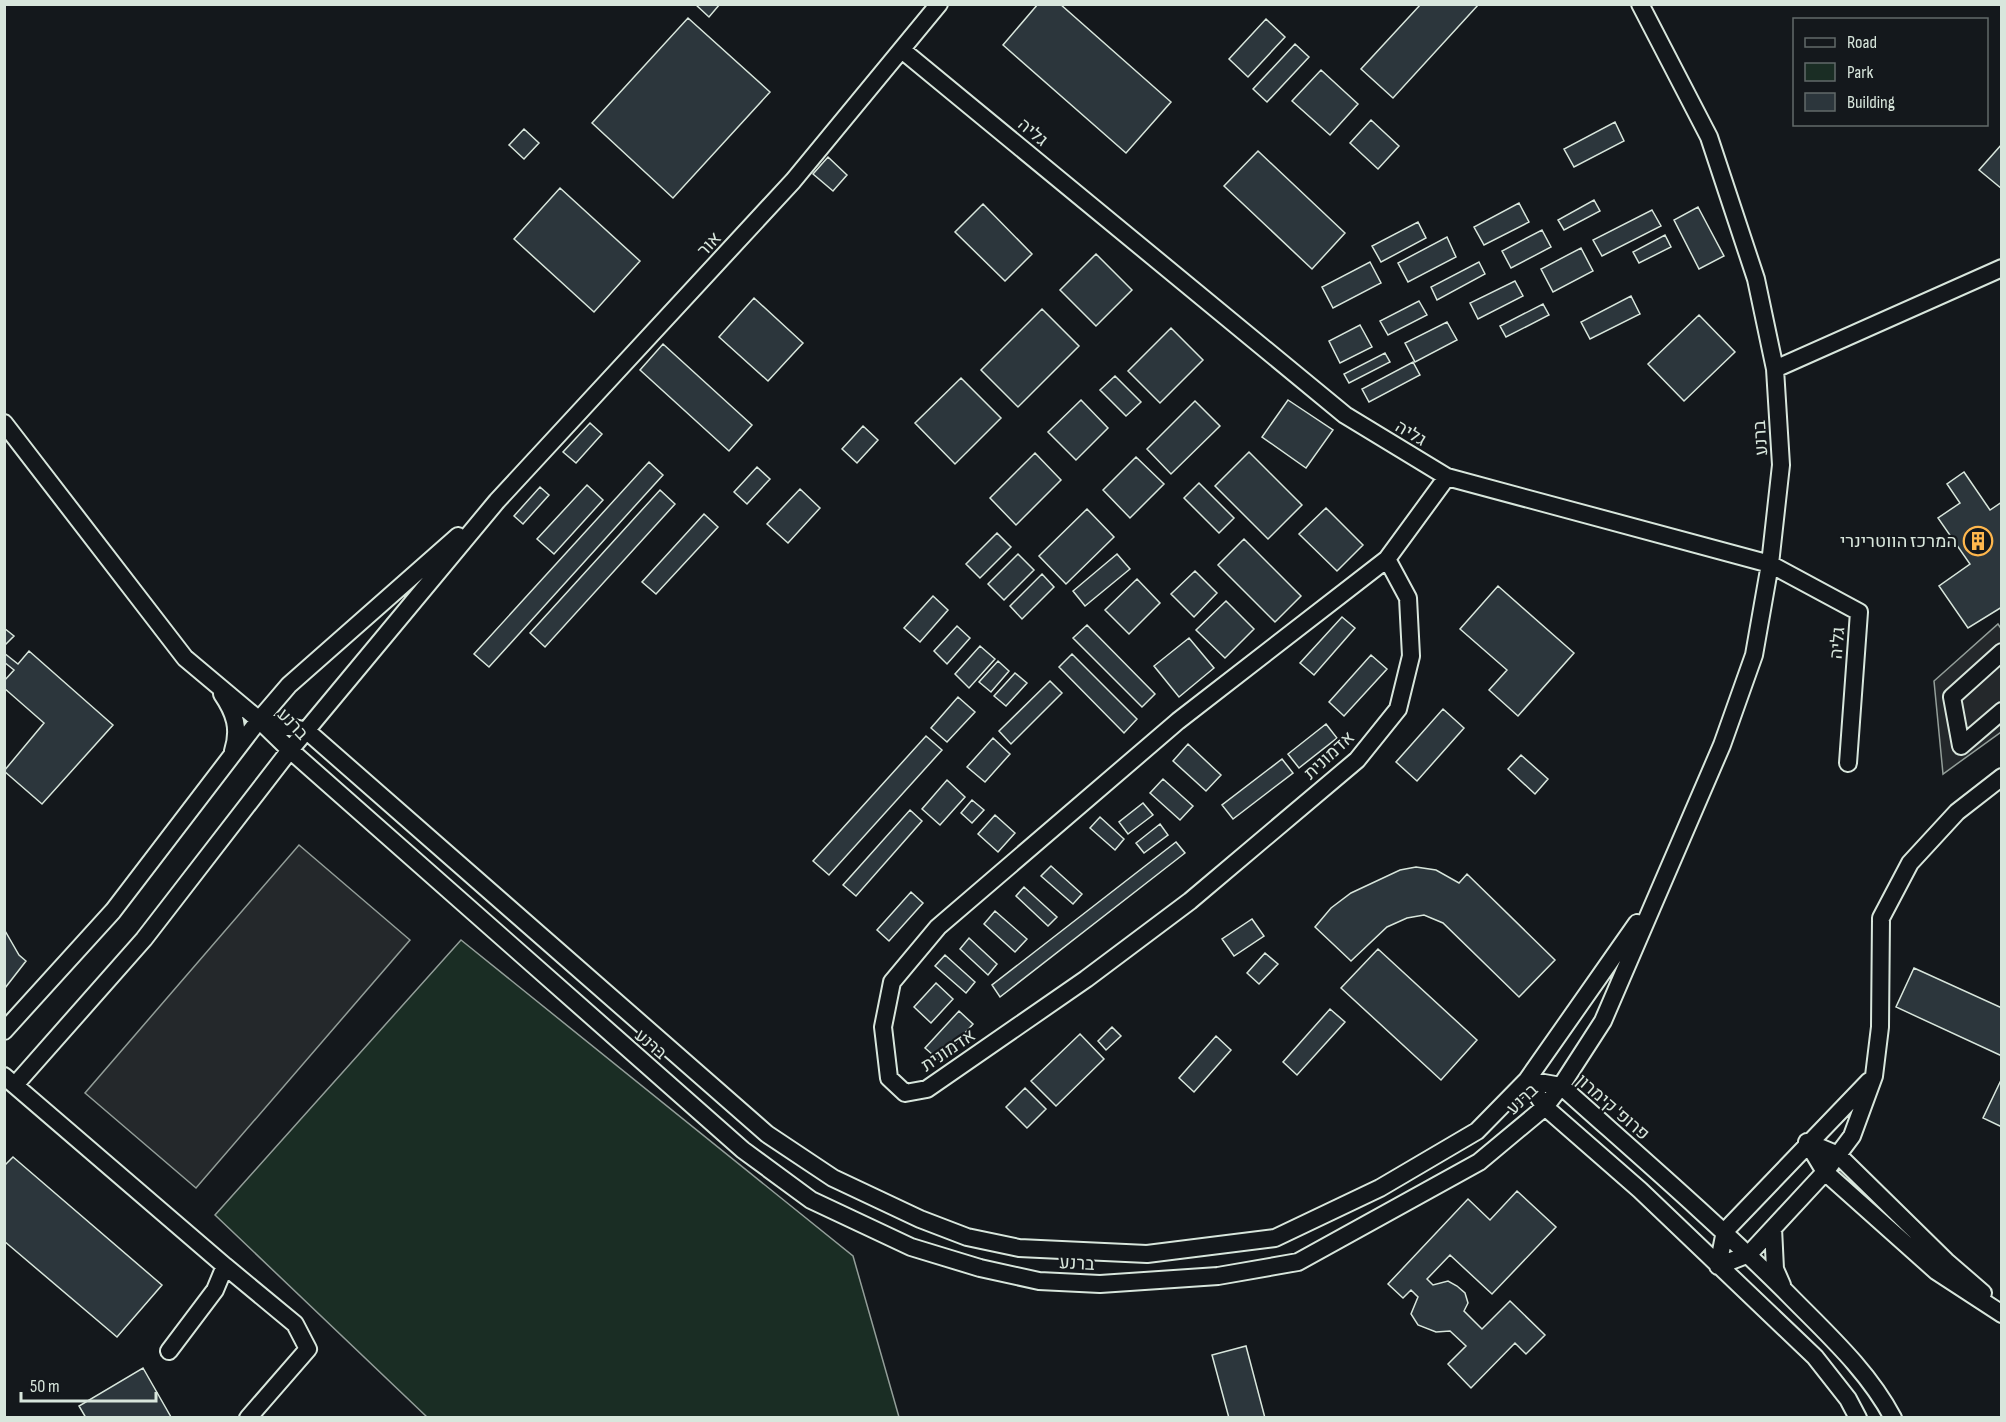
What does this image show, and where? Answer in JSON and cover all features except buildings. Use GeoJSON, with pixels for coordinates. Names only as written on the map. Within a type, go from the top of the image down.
{"type":"FeatureCollection","features":[{"type":"Feature","properties":{"kind":"street","name":"אור"},"geometry":{"type":"LineString","coordinates":[[497,501],[793,182],[939,4]]}},
{"type":"Feature","properties":{"kind":"street","name":"ברנע"},"geometry":{"type":"LineString","coordinates":[[259,720],[742,1150],[811,1200],[911,1247],[980,1268],[1039,1281],[1100,1284],[1218,1276],[1298,1262],[1479,1162],[1545,1107],[1561,1086],[1603,1021],[1722,745],[1754,655],[1770,564],[1781,465],[1776,369],[1756,279],[1709,137],[1640,4]]}},
{"type":"Feature","properties":{"kind":"street","name":"גליה"},"geometry":{"type":"LineString","coordinates":[[902,50],[1345,415],[1447,477],[1770,564],[1859,612],[1848,763]]}},
{"type":"Feature","properties":{"kind":"street"},"geometry":{"type":"LineString","coordinates":[[1776,369],[2001,268]]}},
{"type":"Feature","properties":{"kind":"street"},"geometry":{"type":"LineString","coordinates":[[4,423],[185,658],[224,696],[235,718],[238,735],[231,756]]}},
{"type":"Feature","properties":{"kind":"street","name":"אדמונית"},"geometry":{"type":"LineString","coordinates":[[1387,560],[1408,598],[1411,656],[1398,709],[1357,760],[1190,901],[1086,979],[927,1089],[905,1093],[889,1078],[883,1027],[892,982],[938,927],[1178,721],[1387,560],[1447,477]]}},
{"type":"Feature","properties":{"kind":"street"},"geometry":{"type":"LineString","coordinates":[[4,1031],[113,911],[259,720],[289,685],[497,501]]}},
{"type":"Feature","properties":{"kind":"street"},"geometry":{"type":"LineString","coordinates":[[248,1418],[308,1349],[295,1324],[10,1081],[144,939],[290,750],[497,501]]}},
{"type":"Feature","properties":{"kind":"street"},"geometry":{"type":"LineString","coordinates":[[2001,652],[1952,697],[1961,746],[2001,711]]}},
{"type":"Feature","properties":{"kind":"street"},"geometry":{"type":"LineString","coordinates":[[185,658],[259,720]]}},
{"type":"Feature","properties":{"kind":"street","name":"ברנע"},"geometry":{"type":"LineString","coordinates":[[259,720],[307,731],[768,1134],[833,1178],[920,1219],[968,1237],[1019,1248],[1148,1254],[1275,1238],[1380,1188],[1477,1131],[1527,1080],[1615,956],[1666,877]]}},
{"type":"Feature","properties":{"kind":"street"},"geometry":{"type":"LineString","coordinates":[[1718,1266],[1749,1254],[1825,1172],[1852,1136],[1874,1076],[1880,1027],[1881,918],[1910,863],[1957,812],[2001,777]]}},
{"type":"Feature","properties":{"kind":"street"},"geometry":{"type":"LineString","coordinates":[[1718,1266],[1725,1231],[1808,1142],[1874,1076]]}},
{"type":"Feature","properties":{"kind":"street"},"geometry":{"type":"LineString","coordinates":[[1527,1080],[1545,1107],[1640,1190],[1815,1357],[1848,1399],[1858,1418]]}},
{"type":"Feature","properties":{"kind":"street","name":"פרופ' קימרון"},"geometry":{"type":"LineString","coordinates":[[1527,1080],[1561,1086],[1725,1231],[1860,1369],[1893,1418]]}},
{"type":"Feature","properties":{"kind":"street"},"geometry":{"type":"LineString","coordinates":[[1808,1142],[1838,1155],[1947,1262],[2001,1307]]}},
{"type":"Feature","properties":{"kind":"street"},"geometry":{"type":"LineString","coordinates":[[1808,1142],[1825,1172],[1936,1271],[2001,1314]]}},
{"type":"Feature","properties":{"kind":"street"},"geometry":{"type":"LineString","coordinates":[[839,1213],[850,1186]]}},
{"type":"Feature","properties":{"kind":"street"},"geometry":{"type":"LineString","coordinates":[[1773,1228],[1775,1269],[1785,1292]]}},
{"type":"Feature","properties":{"kind":"street"},"geometry":{"type":"LineString","coordinates":[[169,1351],[215,1290],[225,1266]]}},
{"type":"Feature","properties":{"kind":"green space"},"geometry":{"type":"Polygon","coordinates":[[[461,940],[853,1256],[899,1417],[427,1417],[215,1215],[461,940]]]}},
{"type":"Feature","properties":{"kind":"shaded area"},"geometry":{"type":"Polygon","coordinates":[[[1998,624],[2002,630],[2001,732],[1943,774],[1934,681],[1998,624]]]}},
{"type":"Feature","properties":{"kind":"shaded area"},"geometry":{"type":"Polygon","coordinates":[[[299,845],[410,940],[196,1188],[85,1093],[299,845]]]}},
{"type":"Feature","properties":{"kind":"place","name":"המרכז הווטרינרי"},"geometry":{"type":"Point","coordinates":[1978,541]}}]}
